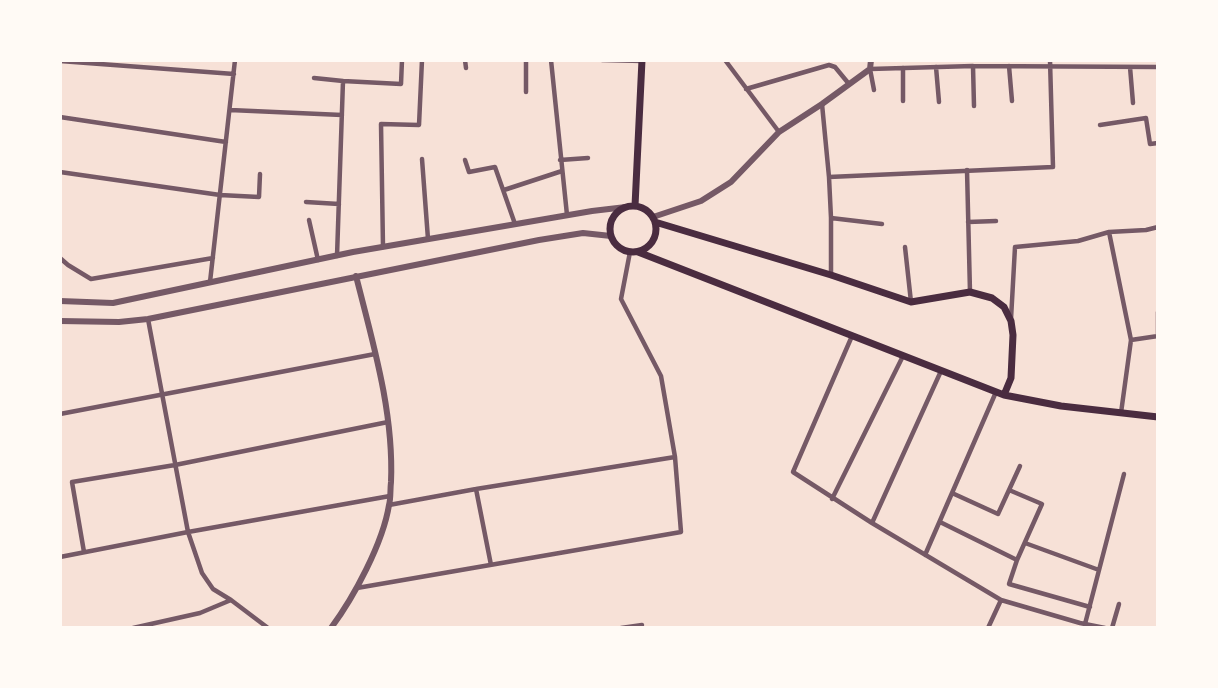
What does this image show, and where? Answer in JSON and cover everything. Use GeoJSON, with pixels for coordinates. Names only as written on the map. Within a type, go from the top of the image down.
{"type":"FeatureCollection","features":[{"type":"Feature","properties":{"kind":"main road"},"geometry":{"type":"LineString","coordinates":[[635,206],[642,61]]}},
{"type":"Feature","properties":{"kind":"main road"},"geometry":{"type":"LineString","coordinates":[[1004,395],[1011,378],[1013,335],[1011,321],[1004,307],[992,298],[970,292],[911,302],[654,219],[644,208],[626,207],[614,215],[609,229],[610,236],[618,247],[1004,395],[1060,406],[1158,417]]}},
{"type":"Feature","properties":{"kind":"main road"},"geometry":{"type":"LineString","coordinates":[[634,252],[645,249],[651,244],[656,230],[654,219]]}},
{"type":"Feature","properties":{"kind":"street"},"geometry":{"type":"LineString","coordinates":[[210,282],[235,60]]}},
{"type":"Feature","properties":{"kind":"street"},"geometry":{"type":"LineString","coordinates":[[314,78],[401,84],[402,60]]}},
{"type":"Feature","properties":{"kind":"street"},"geometry":{"type":"LineString","coordinates":[[383,247],[381,124],[419,125],[422,60]]}},
{"type":"Feature","properties":{"kind":"street"},"geometry":{"type":"LineString","coordinates":[[465,60],[466,68]]}},
{"type":"Feature","properties":{"kind":"street"},"geometry":{"type":"LineString","coordinates":[[526,60],[526,92]]}},
{"type":"Feature","properties":{"kind":"street"},"geometry":{"type":"LineString","coordinates":[[551,60],[567,215]]}},
{"type":"Feature","properties":{"kind":"street"},"geometry":{"type":"LineString","coordinates":[[602,60],[642,61]]}},
{"type":"Feature","properties":{"kind":"street"},"geometry":{"type":"LineString","coordinates":[[725,60],[779,132]]}},
{"type":"Feature","properties":{"kind":"street"},"geometry":{"type":"LineString","coordinates":[[871,60],[870,69],[874,90]]}},
{"type":"Feature","properties":{"kind":"street"},"geometry":{"type":"LineString","coordinates":[[829,177],[1053,167],[1050,60]]}},
{"type":"Feature","properties":{"kind":"street"},"geometry":{"type":"LineString","coordinates":[[60,61],[234,74]]}},
{"type":"Feature","properties":{"kind":"street"},"geometry":{"type":"LineString","coordinates":[[746,89],[829,65],[834,67],[849,84]]}},
{"type":"Feature","properties":{"kind":"street"},"geometry":{"type":"LineString","coordinates":[[973,66],[974,106]]}},
{"type":"Feature","properties":{"kind":"street"},"geometry":{"type":"LineString","coordinates":[[654,219],[701,201],[731,182],[779,132],[870,69],[973,66],[1158,68]]}},
{"type":"Feature","properties":{"kind":"street"},"geometry":{"type":"LineString","coordinates":[[1008,66],[1012,101]]}},
{"type":"Feature","properties":{"kind":"street"},"geometry":{"type":"LineString","coordinates":[[936,67],[939,102]]}},
{"type":"Feature","properties":{"kind":"street"},"geometry":{"type":"LineString","coordinates":[[1130,67],[1133,103]]}},
{"type":"Feature","properties":{"kind":"street"},"geometry":{"type":"LineString","coordinates":[[903,68],[903,101]]}},
{"type":"Feature","properties":{"kind":"street"},"geometry":{"type":"LineString","coordinates":[[337,256],[343,81]]}},
{"type":"Feature","properties":{"kind":"street"},"geometry":{"type":"LineString","coordinates":[[822,104],[829,177],[831,276]]}},
{"type":"Feature","properties":{"kind":"street"},"geometry":{"type":"LineString","coordinates":[[230,110],[342,115]]}},
{"type":"Feature","properties":{"kind":"street"},"geometry":{"type":"LineString","coordinates":[[60,117],[226,142]]}},
{"type":"Feature","properties":{"kind":"street"},"geometry":{"type":"LineString","coordinates":[[1100,125],[1146,118],[1150,144],[1158,143]]}},
{"type":"Feature","properties":{"kind":"street"},"geometry":{"type":"LineString","coordinates":[[561,160],[588,158]]}},
{"type":"Feature","properties":{"kind":"street"},"geometry":{"type":"LineString","coordinates":[[422,159],[428,238]]}},
{"type":"Feature","properties":{"kind":"street"},"geometry":{"type":"LineString","coordinates":[[465,160],[469,172],[495,167],[514,224]]}},
{"type":"Feature","properties":{"kind":"street"},"geometry":{"type":"LineString","coordinates":[[967,170],[970,292]]}},
{"type":"Feature","properties":{"kind":"street"},"geometry":{"type":"LineString","coordinates":[[504,190],[562,171]]}},
{"type":"Feature","properties":{"kind":"street"},"geometry":{"type":"LineString","coordinates":[[60,172],[220,195],[259,197],[260,174]]}},
{"type":"Feature","properties":{"kind":"street"},"geometry":{"type":"LineString","coordinates":[[306,202],[339,204]]}},
{"type":"Feature","properties":{"kind":"street"},"geometry":{"type":"LineString","coordinates":[[60,301],[113,303],[428,238],[626,207]]}},
{"type":"Feature","properties":{"kind":"street"},"geometry":{"type":"LineString","coordinates":[[831,218],[882,224]]}},
{"type":"Feature","properties":{"kind":"street"},"geometry":{"type":"LineString","coordinates":[[309,220],[318,260]]}},
{"type":"Feature","properties":{"kind":"street"},"geometry":{"type":"LineString","coordinates":[[968,222],[996,221]]}},
{"type":"Feature","properties":{"kind":"street"},"geometry":{"type":"LineString","coordinates":[[1011,321],[1015,247],[1078,241],[1109,232],[1158,227]]}},
{"type":"Feature","properties":{"kind":"street"},"geometry":{"type":"LineString","coordinates":[[1109,232],[1131,340],[1121,413]]}},
{"type":"Feature","properties":{"kind":"street"},"geometry":{"type":"LineString","coordinates":[[60,321],[119,322],[148,319],[539,240],[583,233],[610,236]]}},
{"type":"Feature","properties":{"kind":"street"},"geometry":{"type":"LineString","coordinates":[[905,247],[911,302]]}},
{"type":"Feature","properties":{"kind":"street"},"geometry":{"type":"LineString","coordinates":[[357,588],[681,532],[675,456],[662,376],[621,299],[634,252]]}},
{"type":"Feature","properties":{"kind":"street"},"geometry":{"type":"LineString","coordinates":[[60,258],[91,279],[213,258]]}},
{"type":"Feature","properties":{"kind":"street"},"geometry":{"type":"LineString","coordinates":[[331,628],[357,588],[380,538],[390,496],[392,460],[388,422],[375,354],[356,276]]}},
{"type":"Feature","properties":{"kind":"street"},"geometry":{"type":"LineString","coordinates":[[1131,340],[1158,336],[1158,312]]}},
{"type":"Feature","properties":{"kind":"street"},"geometry":{"type":"LineString","coordinates":[[148,319],[188,532],[202,573],[213,589],[268,628]]}},
{"type":"Feature","properties":{"kind":"street"},"geometry":{"type":"LineString","coordinates":[[852,336],[793,472],[872,523],[1001,600],[1105,628]]}},
{"type":"Feature","properties":{"kind":"street"},"geometry":{"type":"LineString","coordinates":[[60,414],[375,354]]}},
{"type":"Feature","properties":{"kind":"street"},"geometry":{"type":"LineString","coordinates":[[832,498],[903,356]]}},
{"type":"Feature","properties":{"kind":"street"},"geometry":{"type":"LineString","coordinates":[[872,523],[942,371]]}},
{"type":"Feature","properties":{"kind":"street"},"geometry":{"type":"LineString","coordinates":[[925,555],[996,392]]}},
{"type":"Feature","properties":{"kind":"street"},"geometry":{"type":"LineString","coordinates":[[84,552],[72,482],[175,465],[388,422]]}},
{"type":"Feature","properties":{"kind":"street"},"geometry":{"type":"LineString","coordinates":[[389,505],[675,456]]}},
{"type":"Feature","properties":{"kind":"street"},"geometry":{"type":"LineString","coordinates":[[952,493],[998,514],[1020,466]]}},
{"type":"Feature","properties":{"kind":"street"},"geometry":{"type":"LineString","coordinates":[[1085,624],[1124,474]]}},
{"type":"Feature","properties":{"kind":"street"},"geometry":{"type":"LineString","coordinates":[[476,489],[491,565]]}},
{"type":"Feature","properties":{"kind":"street"},"geometry":{"type":"LineString","coordinates":[[1009,490],[1042,504],[1009,584],[1090,607]]}},
{"type":"Feature","properties":{"kind":"street"},"geometry":{"type":"LineString","coordinates":[[60,557],[390,496]]}},
{"type":"Feature","properties":{"kind":"street"},"geometry":{"type":"LineString","coordinates":[[940,522],[1017,560]]}},
{"type":"Feature","properties":{"kind":"street"},"geometry":{"type":"LineString","coordinates":[[1024,543],[1099,570]]}},
{"type":"Feature","properties":{"kind":"street"},"geometry":{"type":"LineString","coordinates":[[134,628],[200,613],[231,600]]}},
{"type":"Feature","properties":{"kind":"street"},"geometry":{"type":"LineString","coordinates":[[988,628],[1001,600]]}},
{"type":"Feature","properties":{"kind":"street"},"geometry":{"type":"LineString","coordinates":[[1112,628],[1119,604]]}},
{"type":"Feature","properties":{"kind":"street"},"geometry":{"type":"LineString","coordinates":[[621,628],[642,625]]}}]}
